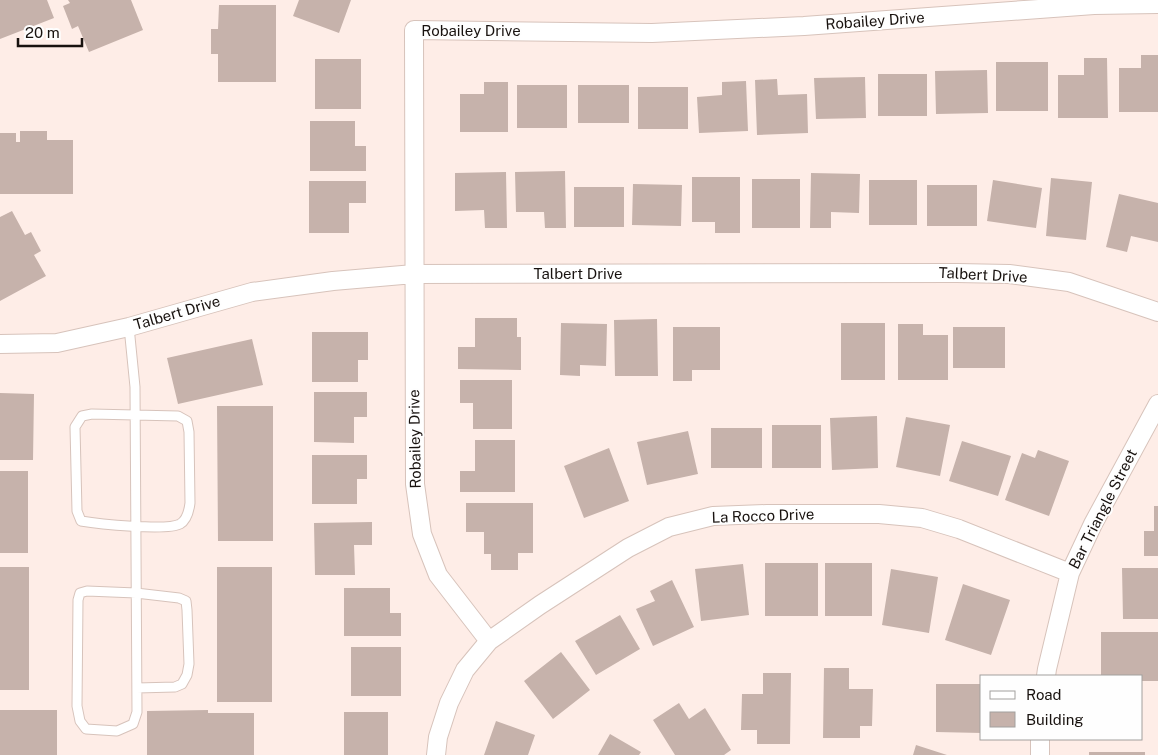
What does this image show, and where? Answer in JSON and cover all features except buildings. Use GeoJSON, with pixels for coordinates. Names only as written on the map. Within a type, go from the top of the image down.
{"type":"FeatureCollection","features":[{"type":"Feature","properties":{"kind":"street","name":"Robailey Drive"},"geometry":{"type":"LineString","coordinates":[[489,641],[438,575],[422,534],[415,484],[414,30],[652,33],[804,26],[1094,4],[1158,4]]}},
{"type":"Feature","properties":{"kind":"street","name":"Talbert Drive"},"geometry":{"type":"LineString","coordinates":[[0,344],[57,343],[129,327],[252,292],[333,281],[414,274],[1010,274],[1069,282],[1158,312]]}},
{"type":"Feature","properties":{"kind":"street","name":"Bar Triangle Street"},"geometry":{"type":"LineString","coordinates":[[1046,675],[1070,573],[1093,524],[1158,404]]}},
{"type":"Feature","properties":{"kind":"street","name":"La Rocco Drive"},"geometry":{"type":"LineString","coordinates":[[436,755],[438,737],[449,703],[465,670],[489,641],[540,605],[628,548],[669,527],[713,516],[766,514],[869,514],[922,518],[959,529],[1070,573]]}},
{"type":"Feature","properties":{"kind":"street"},"geometry":{"type":"LineString","coordinates":[[1040,740],[1040,755]]}},
{"type":"Feature","properties":{"kind":"lane"},"geometry":{"type":"LineString","coordinates":[[129,327],[135,387],[136,593],[137,712],[133,724],[118,730],[86,730],[80,721],[77,706],[78,600],[80,592],[136,593],[179,598],[186,601],[188,664],[187,675],[182,684],[175,687],[137,688]]}},
{"type":"Feature","properties":{"kind":"lane"},"geometry":{"type":"LineString","coordinates":[[92,414],[178,416],[187,421],[189,432],[189,512],[182,523],[174,526],[136,526],[81,521],[77,511],[75,427],[82,416],[92,414]]}}]}
